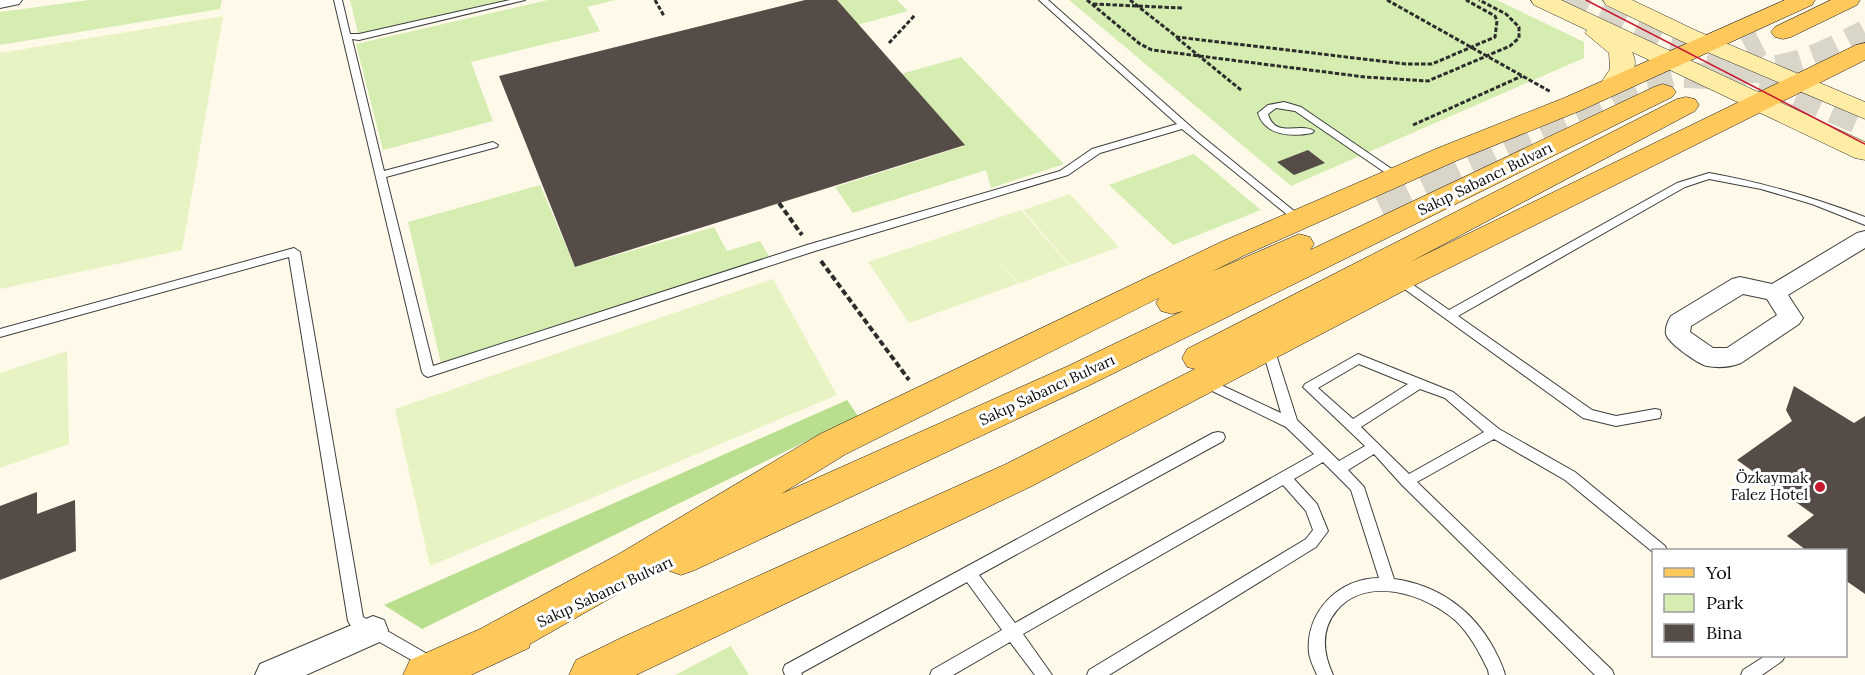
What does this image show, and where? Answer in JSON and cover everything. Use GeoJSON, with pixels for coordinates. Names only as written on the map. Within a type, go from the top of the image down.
{"type":"FeatureCollection","features":[{"type":"Feature","properties":{"kind":"main road"},"geometry":{"type":"LineString","coordinates":[[1614,0],[1865,111]]}},
{"type":"Feature","properties":{"kind":"main road"},"geometry":{"type":"LineString","coordinates":[[1673,86],[1707,43],[1804,0]]}},
{"type":"Feature","properties":{"kind":"main road"},"geometry":{"type":"LineString","coordinates":[[1761,43],[1849,0]]}},
{"type":"Feature","properties":{"kind":"main road"},"geometry":{"type":"LineString","coordinates":[[1544,1],[1673,86]]}},
{"type":"Feature","properties":{"kind":"main road"},"geometry":{"type":"LineString","coordinates":[[1544,1],[1609,40],[1622,54],[1624,68],[1612,86]]}},
{"type":"Feature","properties":{"kind":"main road"},"geometry":{"type":"LineString","coordinates":[[1785,54],[1865,13]]}},
{"type":"Feature","properties":{"kind":"main road"},"geometry":{"type":"LineString","coordinates":[[1648,16],[1680,27],[1703,31],[1744,26]]}},
{"type":"Feature","properties":{"kind":"main road"},"geometry":{"type":"LineString","coordinates":[[604,668],[1019,475],[1398,280],[1865,50]]}},
{"type":"Feature","properties":{"kind":"main road"},"geometry":{"type":"LineString","coordinates":[[631,567],[833,444],[1232,249],[1397,176],[1612,86],[1673,86],[1759,102],[1865,152]]}},
{"type":"Feature","properties":{"kind":"main road","name":"Sakıp Sabancı Bulvarı"},"geometry":{"type":"LineString","coordinates":[[432,672],[1080,375],[1673,86]]}},
{"type":"Feature","properties":{"kind":"main road","name":"Sakıp Sabancı Bulvarı"},"geometry":{"type":"LineString","coordinates":[[604,668],[1673,86]]}},
{"type":"Feature","properties":{"kind":"main road"},"geometry":{"type":"LineString","coordinates":[[495,642],[631,567],[865,450],[1155,311],[1380,207]]}},
{"type":"Feature","properties":{"kind":"street"},"geometry":{"type":"LineString","coordinates":[[0,2],[12,0]]}},
{"type":"Feature","properties":{"kind":"street"},"geometry":{"type":"LineString","coordinates":[[1775,293],[1865,238]]}},
{"type":"Feature","properties":{"kind":"street"},"geometry":{"type":"LineString","coordinates":[[271,675],[372,630]]}},
{"type":"Feature","properties":{"kind":"lane"},"geometry":{"type":"LineString","coordinates":[[338,0],[429,372],[811,248],[1064,173],[1096,151],[1184,125]]}},
{"type":"Feature","properties":{"kind":"lane"},"geometry":{"type":"LineString","coordinates":[[348,36],[359,37],[522,0]]}},
{"type":"Feature","properties":{"kind":"lane"},"geometry":{"type":"LineString","coordinates":[[1042,0],[1184,125],[1299,219]]}},
{"type":"Feature","properties":{"kind":"lane"},"geometry":{"type":"LineString","coordinates":[[1309,131],[1280,132],[1265,120],[1263,112],[1268,107],[1279,104],[1298,109],[1397,176]]}},
{"type":"Feature","properties":{"kind":"lane"},"geometry":{"type":"LineString","coordinates":[[381,175],[493,145]]}},
{"type":"Feature","properties":{"kind":"lane"},"geometry":{"type":"LineString","coordinates":[[1449,316],[1681,185],[1709,176],[1762,186],[1816,202],[1865,221]]}},
{"type":"Feature","properties":{"kind":"lane"},"geometry":{"type":"LineString","coordinates":[[0,333],[294,252],[356,621],[432,672]]}},
{"type":"Feature","properties":{"kind":"lane"},"geometry":{"type":"LineString","coordinates":[[1398,280],[1588,414],[1616,421],[1654,414]]}},
{"type":"Feature","properties":{"kind":"lane"},"geometry":{"type":"LineString","coordinates":[[1268,348],[1291,423]]}},
{"type":"Feature","properties":{"kind":"lane"},"geometry":{"type":"LineString","coordinates":[[1606,675],[1375,447],[1310,387],[1358,359],[1449,395],[1494,433],[1570,476],[1659,549]]}},
{"type":"Feature","properties":{"kind":"lane"},"geometry":{"type":"LineString","coordinates":[[1203,381],[1291,423],[1357,487],[1389,584]]}},
{"type":"Feature","properties":{"kind":"lane"},"geometry":{"type":"LineString","coordinates":[[1352,426],[1419,383]]}},
{"type":"Feature","properties":{"kind":"lane"},"geometry":{"type":"LineString","coordinates":[[1407,481],[1494,433]]}},
{"type":"Feature","properties":{"kind":"lane"},"geometry":{"type":"LineString","coordinates":[[794,675],[791,670],[1218,437]]}},
{"type":"Feature","properties":{"kind":"lane"},"geometry":{"type":"LineString","coordinates":[[1338,468],[1375,447]]}},
{"type":"Feature","properties":{"kind":"lane"},"geometry":{"type":"LineString","coordinates":[[938,675],[1325,454]]}},
{"type":"Feature","properties":{"kind":"lane"},"geometry":{"type":"LineString","coordinates":[[1095,675],[1311,543],[1320,531],[1312,508],[1284,477]]}},
{"type":"Feature","properties":{"kind":"lane"},"geometry":{"type":"LineString","coordinates":[[969,573],[1044,675]]}},
{"type":"Feature","properties":{"kind":"lane"},"geometry":{"type":"LineString","coordinates":[[1325,675],[1317,654],[1319,624],[1333,601],[1357,587],[1389,584],[1422,592],[1455,611],[1481,638],[1497,675]]}},
{"type":"Feature","properties":{"kind":"lane"},"geometry":{"type":"LineString","coordinates":[[1749,675],[1776,657]]}},
{"type":"Feature","properties":{"kind":"path"},"geometry":{"type":"LineString","coordinates":[[654,0],[664,16]]}},
{"type":"Feature","properties":{"kind":"path"},"geometry":{"type":"LineString","coordinates":[[1088,0],[1144,47],[1199,56],[1418,81],[1428,81],[1444,76],[1510,46],[1519,38],[1519,27],[1506,14],[1479,0]]}},
{"type":"Feature","properties":{"kind":"path"},"geometry":{"type":"LineString","coordinates":[[1131,0],[1240,90]]}},
{"type":"Feature","properties":{"kind":"path"},"geometry":{"type":"LineString","coordinates":[[1387,0],[1573,104]]}},
{"type":"Feature","properties":{"kind":"path"},"geometry":{"type":"LineString","coordinates":[[1177,37],[1406,64],[1432,64],[1495,37],[1497,21],[1495,16],[1466,0]]}},
{"type":"Feature","properties":{"kind":"path"},"geometry":{"type":"LineString","coordinates":[[1092,4],[1182,8]]}},
{"type":"Feature","properties":{"kind":"path"},"geometry":{"type":"LineString","coordinates":[[889,43],[915,15]]}},
{"type":"Feature","properties":{"kind":"path"},"geometry":{"type":"LineString","coordinates":[[1413,125],[1522,76]]}},
{"type":"Feature","properties":{"kind":"path"},"geometry":{"type":"LineString","coordinates":[[779,203],[923,400]]}},
{"type":"Feature","properties":{"kind":"green space"},"geometry":{"type":"Polygon","coordinates":[[[89,0],[222,0],[220,9],[0,45],[0,12],[89,0]]]}},
{"type":"Feature","properties":{"kind":"green space"},"geometry":{"type":"Polygon","coordinates":[[[350,0],[521,0],[359,37],[350,0]]]}},
{"type":"Feature","properties":{"kind":"green space"},"geometry":{"type":"Polygon","coordinates":[[[548,0],[615,0],[587,7],[600,31],[471,62],[493,121],[383,150],[356,44],[548,0]]]}},
{"type":"Feature","properties":{"kind":"green space"},"geometry":{"type":"Polygon","coordinates":[[[835,0],[897,0],[908,11],[857,25],[835,0]]]}},
{"type":"Feature","properties":{"kind":"green space"},"geometry":{"type":"Polygon","coordinates":[[[1069,0],[1497,0],[1584,42],[1584,58],[1291,186],[1069,0]]]}},
{"type":"Feature","properties":{"kind":"green space"},"geometry":{"type":"Polygon","coordinates":[[[223,16],[182,250],[0,289],[0,53],[223,16]]]}},
{"type":"Feature","properties":{"kind":"green space"},"geometry":{"type":"Polygon","coordinates":[[[961,57],[1064,164],[991,188],[986,170],[853,213],[835,187],[964,146],[901,74],[961,57]]]}},
{"type":"Feature","properties":{"kind":"green space"},"geometry":{"type":"Polygon","coordinates":[[[1194,154],[1261,210],[1173,245],[1109,185],[1194,154]]]}},
{"type":"Feature","properties":{"kind":"green space"},"geometry":{"type":"Polygon","coordinates":[[[540,185],[575,267],[714,227],[727,251],[760,241],[770,258],[441,363],[408,222],[540,185]]]}},
{"type":"Feature","properties":{"kind":"green space"},"geometry":{"type":"Polygon","coordinates":[[[1070,194],[1119,247],[1070,265],[1023,210],[1070,194]]]}},
{"type":"Feature","properties":{"kind":"green space"},"geometry":{"type":"Polygon","coordinates":[[[1021,210],[1069,265],[1018,284],[983,241],[1017,284],[909,323],[868,262],[1021,210]]]}},
{"type":"Feature","properties":{"kind":"green space"},"geometry":{"type":"Polygon","coordinates":[[[773,279],[837,395],[430,566],[395,409],[773,279]]]}},
{"type":"Feature","properties":{"kind":"green space"},"geometry":{"type":"Polygon","coordinates":[[[67,351],[69,444],[0,468],[0,373],[67,351]]]}},
{"type":"Feature","properties":{"kind":"green space"},"geometry":{"type":"Polygon","coordinates":[[[847,400],[858,416],[422,629],[384,605],[847,400]]]}},
{"type":"Feature","properties":{"kind":"green space"},"geometry":{"type":"Polygon","coordinates":[[[731,646],[749,675],[675,675],[731,646]]]}},
{"type":"Feature","properties":{"kind":"building"},"geometry":{"type":"Polygon","coordinates":[[[805,0],[837,0],[965,145],[575,267],[499,76],[805,0]]]}},
{"type":"Feature","properties":{"kind":"building"},"geometry":{"type":"Polygon","coordinates":[[[1308,150],[1325,163],[1294,175],[1277,162],[1308,150]]]}},
{"type":"Feature","properties":{"kind":"building","name":"Özkaymak Falez Hotel"},"geometry":{"type":"Polygon","coordinates":[[[1794,386],[1854,423],[1865,416],[1865,594],[1847,581],[1847,549],[1805,549],[1787,536],[1814,515],[1737,460],[1792,421],[1786,410],[1794,386]]]}},
{"type":"Feature","properties":{"kind":"building"},"geometry":{"type":"Polygon","coordinates":[[[37,492],[37,514],[75,500],[76,551],[0,580],[0,506],[37,492]]]}},
{"type":"Feature","properties":{"kind":"tunnel"},"geometry":{"type":"LineString","coordinates":[[1563,0],[1669,50],[1737,70]]}},
{"type":"Feature","properties":{"kind":"tunnel"},"geometry":{"type":"LineString","coordinates":[[1737,70],[1789,66],[1818,56],[1865,33]]}},
{"type":"Feature","properties":{"kind":"tunnel"},"geometry":{"type":"LineString","coordinates":[[1712,68],[1761,43]]}},
{"type":"Feature","properties":{"kind":"tunnel"},"geometry":{"type":"LineString","coordinates":[[1435,181],[1644,81],[1672,74],[1721,77]]}},
{"type":"Feature","properties":{"kind":"tunnel"},"geometry":{"type":"LineString","coordinates":[[1721,77],[1791,92],[1865,124]]}},
{"type":"Feature","properties":{"kind":"tunnel"},"geometry":{"type":"LineString","coordinates":[[1380,207],[1439,179]]}},
{"type":"Feature","properties":{"kind":"tram line"},"geometry":{"type":"LineString","coordinates":[[1586,0],[1865,144]]}},
{"type":"Feature","properties":{"kind":"place","name":"Özkaymak Falez Hotel"},"geometry":{"type":"Point","coordinates":[1820,487]}}]}
